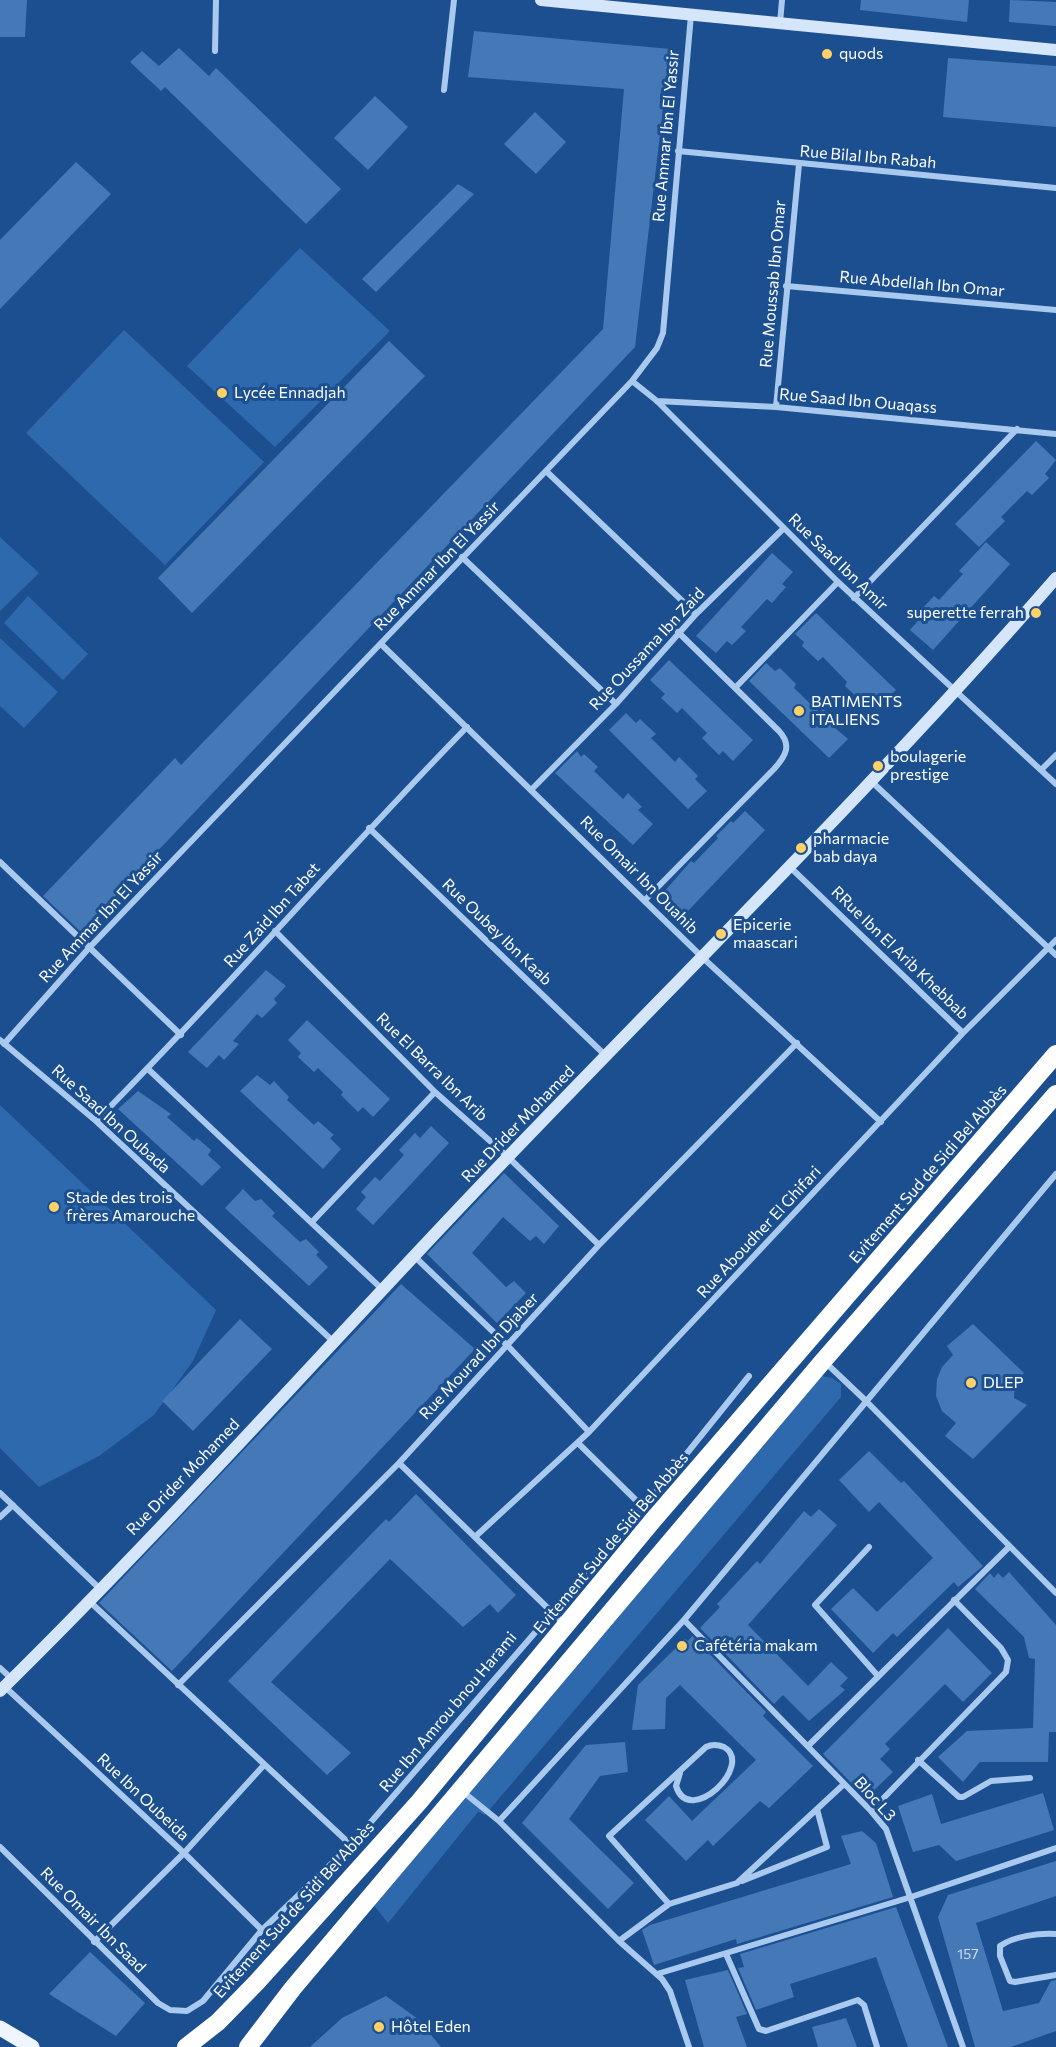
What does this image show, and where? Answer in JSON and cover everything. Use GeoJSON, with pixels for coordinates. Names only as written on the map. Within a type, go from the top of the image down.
{"type":"FeatureCollection","features":[{"type":"Feature","properties":{"kind":"highway","name":"Evitement Sud de Sidi Bel Abbès"},"geometry":{"type":"LineString","coordinates":[[186,2047],[218,2022],[265,1974],[419,1802],[566,1627],[648,1513],[1056,1054]]}},
{"type":"Feature","properties":{"kind":"highway"},"geometry":{"type":"LineString","coordinates":[[248,2047],[293,1988],[823,1361],[1056,1094]]}},
{"type":"Feature","properties":{"kind":"main road"},"geometry":{"type":"LineString","coordinates":[[0,2029],[25,2045]]}},
{"type":"Feature","properties":{"kind":"street"},"geometry":{"type":"LineString","coordinates":[[215,51],[216,0]]}},
{"type":"Feature","properties":{"kind":"street"},"geometry":{"type":"LineString","coordinates":[[444,90],[454,0]]}},
{"type":"Feature","properties":{"kind":"street"},"geometry":{"type":"LineString","coordinates":[[542,0],[1056,50]]}},
{"type":"Feature","properties":{"kind":"street"},"geometry":{"type":"LineString","coordinates":[[780,23],[782,0]]}},
{"type":"Feature","properties":{"kind":"street","name":"Rue Ammar Ibn El Yassir"},"geometry":{"type":"LineString","coordinates":[[2,1042],[88,948],[632,381],[657,348],[663,333],[691,15]]}},
{"type":"Feature","properties":{"kind":"street","name":"Rue Bilal Ibn Rabah"},"geometry":{"type":"LineString","coordinates":[[678,151],[1056,188]]}},
{"type":"Feature","properties":{"kind":"street","name":"Rue Moussab Ibn Omar"},"geometry":{"type":"LineString","coordinates":[[776,407],[799,164]]}},
{"type":"Feature","properties":{"kind":"street","name":"Rue Abdellah Ibn Omar"},"geometry":{"type":"LineString","coordinates":[[786,286],[1056,310]]}},
{"type":"Feature","properties":{"kind":"street","name":"Rue Saad Ibn Amir"},"geometry":{"type":"LineString","coordinates":[[632,381],[657,401],[854,598],[1056,784]]}},
{"type":"Feature","properties":{"kind":"street","name":"Rue Saad Ibn Ouaqass"},"geometry":{"type":"LineString","coordinates":[[657,401],[776,407],[1056,434]]}},
{"type":"Feature","properties":{"kind":"street"},"geometry":{"type":"LineString","coordinates":[[854,598],[1017,429]]}},
{"type":"Feature","properties":{"kind":"street"},"geometry":{"type":"LineString","coordinates":[[546,471],[696,614]]}},
{"type":"Feature","properties":{"kind":"street","name":"Rue Oussama Ibn Zaid"},"geometry":{"type":"LineString","coordinates":[[532,789],[616,704],[678,632],[783,529]]}},
{"type":"Feature","properties":{"kind":"street"},"geometry":{"type":"LineString","coordinates":[[462,557],[616,704]]}},
{"type":"Feature","properties":{"kind":"street","name":"Rue Drider Mohamed"},"geometry":{"type":"LineString","coordinates":[[5,1685],[335,1343],[508,1157],[791,868],[957,692],[1056,578]]}},
{"type":"Feature","properties":{"kind":"street"},"geometry":{"type":"LineString","coordinates":[[736,687],[838,582]]}},
{"type":"Feature","properties":{"kind":"street"},"geometry":{"type":"LineString","coordinates":[[645,900],[774,769],[786,753],[784,736],[678,632]]}},
{"type":"Feature","properties":{"kind":"street","name":"Rue Omair Ibn Ouahib"},"geometry":{"type":"LineString","coordinates":[[381,644],[703,958],[881,1122]]}},
{"type":"Feature","properties":{"kind":"street","name":"Rue Zaid Ibn Tabet"},"geometry":{"type":"LineString","coordinates":[[96,1121],[182,1035],[369,828],[467,727]]}},
{"type":"Feature","properties":{"kind":"street"},"geometry":{"type":"LineString","coordinates":[[1041,770],[1056,755]]}},
{"type":"Feature","properties":{"kind":"street"},"geometry":{"type":"LineString","coordinates":[[871,781],[1056,955]]}},
{"type":"Feature","properties":{"kind":"street","name":"Rue Oubey Ibn Kaab"},"geometry":{"type":"LineString","coordinates":[[369,828],[606,1056]]}},
{"type":"Feature","properties":{"kind":"street"},"geometry":{"type":"LineString","coordinates":[[0,862],[182,1035]]}},
{"type":"Feature","properties":{"kind":"street","name":"RRue Ibn El Arib Khebbab"},"geometry":{"type":"LineString","coordinates":[[791,868],[963,1033]]}},
{"type":"Feature","properties":{"kind":"street","name":"Rue El Barra Ibn Arib"},"geometry":{"type":"LineString","coordinates":[[275,931],[435,1092],[508,1157],[598,1245]]}},
{"type":"Feature","properties":{"kind":"street","name":"Rue Aboudher El Ghifari"},"geometry":{"type":"LineString","coordinates":[[476,1536],[589,1432],[963,1033],[1056,940]]}},
{"type":"Feature","properties":{"kind":"street","name":"Rue Saad Ibn Oubada"},"geometry":{"type":"LineString","coordinates":[[2,1042],[96,1121],[335,1343]]}},
{"type":"Feature","properties":{"kind":"street","name":"Rue Mourad Ibn Djaber"},"geometry":{"type":"LineString","coordinates":[[178,1685],[399,1463],[598,1245],[797,1043]]}},
{"type":"Feature","properties":{"kind":"street"},"geometry":{"type":"LineString","coordinates":[[148,1069],[383,1291]]}},
{"type":"Feature","properties":{"kind":"street"},"geometry":{"type":"LineString","coordinates":[[312,1222],[435,1092]]}},
{"type":"Feature","properties":{"kind":"street"},"geometry":{"type":"LineString","coordinates":[[499,1821],[684,1620],[1056,1174]]}},
{"type":"Feature","properties":{"kind":"street"},"geometry":{"type":"LineString","coordinates":[[414,1256],[507,1345],[589,1432]]}},
{"type":"Feature","properties":{"kind":"street"},"geometry":{"type":"LineString","coordinates":[[823,1361],[866,1400],[1056,1593]]}},
{"type":"Feature","properties":{"kind":"street","name":"Rue Ibn Amrou bnou Harami"},"geometry":{"type":"LineString","coordinates":[[170,2010],[187,2011],[203,2001],[262,1930],[351,1845],[551,1612],[648,1513],[750,1376]]}},
{"type":"Feature","properties":{"kind":"street"},"geometry":{"type":"LineString","coordinates":[[578,1443],[648,1513]]}},
{"type":"Feature","properties":{"kind":"street"},"geometry":{"type":"LineString","coordinates":[[399,1463],[476,1536],[566,1627]]}},
{"type":"Feature","properties":{"kind":"street"},"geometry":{"type":"LineString","coordinates":[[0,1493],[99,1588]]}},
{"type":"Feature","properties":{"kind":"street"},"geometry":{"type":"LineString","coordinates":[[0,1517],[13,1505]]}},
{"type":"Feature","properties":{"kind":"street"},"geometry":{"type":"LineString","coordinates":[[869,1547],[815,1605],[878,1676]]}},
{"type":"Feature","properties":{"kind":"street"},"geometry":{"type":"LineString","coordinates":[[808,1746],[1009,1547]]}},
{"type":"Feature","properties":{"kind":"street"},"geometry":{"type":"LineString","coordinates":[[88,1600],[351,1845]]}},
{"type":"Feature","properties":{"kind":"street"},"geometry":{"type":"LineString","coordinates":[[872,1811],[918,1760],[1006,1671],[1008,1660],[1001,1647],[954,1600]]}},
{"type":"Feature","properties":{"kind":"street","name":"Bloc L3"},"geometry":{"type":"LineString","coordinates":[[684,1620],[872,1811],[891,1839],[963,2047]]}},
{"type":"Feature","properties":{"kind":"street","name":"Rue Ibn Oubeida"},"geometry":{"type":"LineString","coordinates":[[0,1668],[5,1685],[262,1930]]}},
{"type":"Feature","properties":{"kind":"street"},"geometry":{"type":"LineString","coordinates":[[669,1905],[609,1836],[710,1745],[723,1747],[732,1758],[733,1766],[729,1775],[700,1800],[689,1800],[680,1795],[676,1781],[680,1773]]}},
{"type":"Feature","properties":{"kind":"street"},"geometry":{"type":"LineString","coordinates":[[918,1760],[959,1797],[991,1781],[1030,1778]]}},
{"type":"Feature","properties":{"kind":"street"},"geometry":{"type":"LineString","coordinates":[[94,1941],[183,1853],[264,1765]]}},
{"type":"Feature","properties":{"kind":"street"},"geometry":{"type":"LineString","coordinates":[[737,1884],[844,1784]]}},
{"type":"Feature","properties":{"kind":"street"},"geometry":{"type":"LineString","coordinates":[[461,1790],[499,1821],[618,1941],[657,1974],[670,1991],[689,2047]]}},
{"type":"Feature","properties":{"kind":"street"},"geometry":{"type":"LineString","coordinates":[[618,1941],[669,1905],[737,1884],[827,1847],[817,1809]]}},
{"type":"Feature","properties":{"kind":"street","name":"Rue Omair Ibn Saad"},"geometry":{"type":"LineString","coordinates":[[0,1847],[94,1941],[158,2002],[170,2010]]}},
{"type":"Feature","properties":{"kind":"street"},"geometry":{"type":"LineString","coordinates":[[657,1974],[911,1897],[1056,1848]]}},
{"type":"Feature","properties":{"kind":"street"},"geometry":{"type":"LineString","coordinates":[[1056,1934],[1040,1934],[1006,1942],[1000,1947],[1000,1956],[1010,1981],[1056,1975]]}},
{"type":"Feature","properties":{"kind":"street"},"geometry":{"type":"LineString","coordinates":[[726,1954],[759,2029],[766,2031],[858,2001],[864,2005],[877,2047]]}},
{"type":"Feature","properties":{"kind":"shaded area"},"geometry":{"type":"Polygon","coordinates":[[[300,248],[390,331],[275,447],[187,366],[300,248]]]}},
{"type":"Feature","properties":{"kind":"shaded area"},"geometry":{"type":"Polygon","coordinates":[[[124,330],[264,462],[165,565],[26,433],[124,330]]]}},
{"type":"Feature","properties":{"kind":"shaded area"},"geometry":{"type":"Polygon","coordinates":[[[0,537],[39,573],[0,611],[0,537]]]}},
{"type":"Feature","properties":{"kind":"shaded area"},"geometry":{"type":"Polygon","coordinates":[[[28,596],[88,654],[63,680],[4,623],[28,596]]]}},
{"type":"Feature","properties":{"kind":"shaded area"},"geometry":{"type":"Polygon","coordinates":[[[0,638],[58,692],[24,728],[0,706],[0,638]]]}},
{"type":"Feature","properties":{"kind":"shaded area","name":"Stade des trois frères Amarouche"},"geometry":{"type":"Polygon","coordinates":[[[0,1105],[216,1310],[193,1361],[154,1415],[99,1456],[39,1487],[0,1448],[0,1105]]]}},
{"type":"Feature","properties":{"kind":"shaded area"},"geometry":{"type":"Polygon","coordinates":[[[822,1376],[832,1378],[841,1384],[841,1397],[485,1815],[478,1812],[388,1923],[372,1903],[822,1376]]]}},
{"type":"Feature","properties":{"kind":"building"},"geometry":{"type":"Polygon","coordinates":[[[0,0],[27,0],[25,37],[0,37],[0,0]]]}},
{"type":"Feature","properties":{"kind":"building"},"geometry":{"type":"Polygon","coordinates":[[[861,0],[969,0],[967,22],[860,10],[861,0]]]}},
{"type":"Feature","properties":{"kind":"building"},"geometry":{"type":"Polygon","coordinates":[[[1010,0],[1056,2],[1056,26],[1009,22],[1010,0]]]}},
{"type":"Feature","properties":{"kind":"building"},"geometry":{"type":"Polygon","coordinates":[[[474,31],[670,49],[635,347],[81,932],[43,896],[175,758],[181,765],[603,329],[624,89],[468,77],[474,31]]]}},
{"type":"Feature","properties":{"kind":"building"},"geometry":{"type":"Polygon","coordinates":[[[179,48],[209,76],[216,68],[341,189],[306,224],[165,87],[161,91],[130,62],[142,51],[159,66],[179,48]]]}},
{"type":"Feature","properties":{"kind":"building"},"geometry":{"type":"Polygon","coordinates":[[[948,58],[1056,66],[1056,127],[943,117],[948,58]]]}},
{"type":"Feature","properties":{"kind":"building"},"geometry":{"type":"Polygon","coordinates":[[[375,96],[408,127],[368,170],[334,138],[375,96]]]}},
{"type":"Feature","properties":{"kind":"building"},"geometry":{"type":"Polygon","coordinates":[[[535,112],[566,142],[536,174],[504,144],[535,112]]]}},
{"type":"Feature","properties":{"kind":"building"},"geometry":{"type":"Polygon","coordinates":[[[76,162],[111,194],[0,309],[0,240],[76,162]]]}},
{"type":"Feature","properties":{"kind":"building"},"geometry":{"type":"Polygon","coordinates":[[[458,184],[474,194],[376,292],[362,279],[458,184]]]}},
{"type":"Feature","properties":{"kind":"building"},"geometry":{"type":"Polygon","coordinates":[[[389,341],[425,376],[192,613],[158,578],[389,341]]]}},
{"type":"Feature","properties":{"kind":"building"},"geometry":{"type":"Polygon","coordinates":[[[1036,441],[1056,460],[1045,474],[1049,478],[1032,495],[1027,491],[1001,517],[1005,521],[979,547],[955,524],[1036,441]]]}},
{"type":"Feature","properties":{"kind":"building"},"geometry":{"type":"Polygon","coordinates":[[[986,542],[1010,564],[933,650],[910,630],[923,615],[920,611],[934,596],[939,600],[963,574],[959,571],[986,542]]]}},
{"type":"Feature","properties":{"kind":"building"},"geometry":{"type":"Polygon","coordinates":[[[772,553],[793,572],[782,584],[786,587],[772,603],[767,599],[741,627],[746,631],[732,645],[727,641],[716,653],[696,636],[772,553]]]}},
{"type":"Feature","properties":{"kind":"building"},"geometry":{"type":"Polygon","coordinates":[[[816,613],[896,690],[877,709],[866,697],[862,702],[845,686],[847,682],[823,657],[818,661],[802,646],[804,642],[795,634],[816,613]]]}},
{"type":"Feature","properties":{"kind":"building"},"geometry":{"type":"Polygon","coordinates":[[[669,660],[753,740],[733,761],[723,751],[719,755],[702,738],[707,733],[682,708],[677,713],[661,698],[665,694],[650,680],[669,660]]]}},
{"type":"Feature","properties":{"kind":"building","name":"BATIMENTS ITALIENS"},"geometry":{"type":"Polygon","coordinates":[[[766,663],[775,671],[780,668],[796,684],[794,688],[820,713],[823,709],[839,725],[835,728],[848,739],[829,758],[749,681],[766,663]]]}},
{"type":"Feature","properties":{"kind":"building"},"geometry":{"type":"Polygon","coordinates":[[[626,713],[636,723],[640,719],[656,734],[651,738],[675,762],[679,757],[698,776],[695,779],[707,791],[688,809],[609,730],[626,713]]]}},
{"type":"Feature","properties":{"kind":"building"},"geometry":{"type":"Polygon","coordinates":[[[577,751],[581,757],[584,754],[598,767],[594,771],[623,799],[628,793],[642,807],[638,810],[653,824],[633,845],[555,773],[577,751]]]}},
{"type":"Feature","properties":{"kind":"building"},"geometry":{"type":"Polygon","coordinates":[[[745,811],[765,830],[685,914],[663,893],[691,861],[694,863],[718,838],[716,836],[731,821],[733,823],[745,811]]]}},
{"type":"Feature","properties":{"kind":"building"},"geometry":{"type":"Polygon","coordinates":[[[266,970],[286,986],[274,999],[277,1003],[262,1018],[257,1014],[233,1041],[239,1044],[224,1060],[219,1055],[207,1068],[188,1052],[266,970]]]}},
{"type":"Feature","properties":{"kind":"building"},"geometry":{"type":"Polygon","coordinates":[[[307,1020],[390,1099],[373,1117],[363,1107],[358,1112],[341,1095],[343,1092],[318,1068],[314,1072],[298,1057],[301,1053],[288,1040],[307,1020]]]}},
{"type":"Feature","properties":{"kind":"building"},"geometry":{"type":"Polygon","coordinates":[[[257,1075],[270,1085],[274,1081],[289,1097],[287,1100],[314,1125],[318,1121],[334,1135],[330,1138],[341,1149],[323,1169],[240,1091],[257,1075]]]}},
{"type":"Feature","properties":{"kind":"building"},"geometry":{"type":"Polygon","coordinates":[[[138,1091],[171,1114],[167,1117],[194,1141],[197,1138],[211,1150],[208,1155],[221,1167],[202,1186],[118,1109],[138,1091]]]}},
{"type":"Feature","properties":{"kind":"building"},"geometry":{"type":"Polygon","coordinates":[[[431,1126],[449,1143],[373,1225],[356,1209],[366,1197],[361,1192],[375,1177],[380,1181],[404,1155],[399,1150],[415,1133],[420,1138],[431,1126]]]}},
{"type":"Feature","properties":{"kind":"building"},"geometry":{"type":"Polygon","coordinates":[[[504,1173],[559,1226],[544,1244],[536,1236],[530,1241],[503,1217],[472,1253],[506,1287],[514,1281],[526,1293],[497,1323],[427,1254],[504,1173]]]}},
{"type":"Feature","properties":{"kind":"building"},"geometry":{"type":"Polygon","coordinates":[[[243,1189],[255,1201],[261,1199],[275,1213],[272,1216],[300,1242],[306,1239],[319,1252],[316,1255],[328,1267],[309,1286],[225,1208],[243,1189]]]}},
{"type":"Feature","properties":{"kind":"building"},"geometry":{"type":"Polygon","coordinates":[[[401,1284],[475,1349],[172,1671],[99,1603],[401,1284]]]}},
{"type":"Feature","properties":{"kind":"building"},"geometry":{"type":"Polygon","coordinates":[[[240,1319],[272,1349],[193,1431],[162,1401],[240,1319]]]}},
{"type":"Feature","properties":{"kind":"building"},"geometry":{"type":"Polygon","coordinates":[[[973,1324],[1024,1373],[1015,1383],[1014,1398],[1027,1405],[973,1459],[945,1436],[956,1423],[942,1411],[936,1396],[937,1379],[942,1367],[953,1355],[947,1346],[973,1324]]]}},
{"type":"Feature","properties":{"kind":"building"},"geometry":{"type":"Polygon","coordinates":[[[869,1451],[901,1483],[904,1481],[983,1566],[958,1587],[954,1582],[897,1637],[893,1633],[873,1653],[831,1609],[853,1588],[877,1612],[933,1558],[879,1502],[869,1512],[839,1480],[869,1451]]]}},
{"type":"Feature","properties":{"kind":"building"},"geometry":{"type":"Polygon","coordinates":[[[416,1494],[516,1595],[498,1613],[490,1604],[463,1627],[390,1559],[271,1682],[351,1753],[327,1775],[228,1681],[386,1519],[389,1522],[416,1494]]]}},
{"type":"Feature","properties":{"kind":"building"},"geometry":{"type":"Polygon","coordinates":[[[819,1509],[837,1525],[748,1625],[808,1686],[831,1662],[848,1678],[840,1686],[845,1690],[809,1721],[783,1695],[774,1704],[700,1628],[720,1607],[717,1604],[757,1561],[760,1564],[804,1511],[811,1517],[819,1509]]]}},
{"type":"Feature","properties":{"kind":"building"},"geometry":{"type":"Polygon","coordinates":[[[1009,1572],[1056,1625],[1056,1732],[1049,1732],[1048,1762],[980,1762],[963,1782],[938,1757],[967,1731],[1033,1728],[1035,1659],[1029,1658],[1024,1637],[975,1589],[990,1573],[994,1578],[998,1573],[1003,1578],[1009,1572]]]}},
{"type":"Feature","properties":{"kind":"building"},"geometry":{"type":"Polygon","coordinates":[[[948,1628],[992,1673],[963,1702],[945,1684],[885,1744],[890,1749],[880,1759],[893,1772],[866,1798],[823,1754],[948,1628]]]}},
{"type":"Feature","properties":{"kind":"building"},"geometry":{"type":"Polygon","coordinates":[[[692,1636],[766,1712],[763,1716],[813,1766],[769,1808],[760,1801],[713,1846],[708,1840],[686,1861],[645,1820],[669,1796],[692,1821],[756,1760],[680,1685],[666,1698],[665,1729],[632,1730],[638,1685],[685,1639],[688,1641],[692,1636]]]}},
{"type":"Feature","properties":{"kind":"building"},"geometry":{"type":"Polygon","coordinates":[[[625,1742],[628,1772],[600,1776],[569,1819],[634,1883],[608,1909],[522,1823],[586,1745],[625,1742]]]}},
{"type":"Feature","properties":{"kind":"building"},"geometry":{"type":"Polygon","coordinates":[[[1043,1793],[1054,1830],[956,1861],[939,1845],[913,1852],[898,1806],[932,1794],[941,1824],[1043,1793]]]}},
{"type":"Feature","properties":{"kind":"building"},"geometry":{"type":"Polygon","coordinates":[[[862,1831],[876,1843],[893,1897],[737,1944],[736,1939],[654,1965],[642,1930],[650,1925],[851,1864],[841,1836],[862,1831]]]}},
{"type":"Feature","properties":{"kind":"building"},"geometry":{"type":"Polygon","coordinates":[[[1056,1861],[1056,1896],[976,1923],[1003,2011],[1039,2003],[1051,1981],[1056,1980],[1056,2031],[1011,2047],[975,2047],[938,1917],[948,1895],[1056,1861]]]}},
{"type":"Feature","properties":{"kind":"building"},"geometry":{"type":"Polygon","coordinates":[[[896,1907],[948,2047],[908,2047],[876,1957],[790,1984],[794,1997],[756,2010],[738,1968],[744,1967],[740,1954],[896,1907]]]}},
{"type":"Feature","properties":{"kind":"building"},"geometry":{"type":"Polygon","coordinates":[[[90,1952],[145,2003],[116,2036],[49,1994],[90,1952]]]}},
{"type":"Feature","properties":{"kind":"building"},"geometry":{"type":"Polygon","coordinates":[[[728,1970],[747,2014],[736,2017],[747,2047],[704,2047],[685,1980],[728,1970]]]}},
{"type":"Feature","properties":{"kind":"building","name":"Hôtel Eden"},"geometry":{"type":"Polygon","coordinates":[[[386,1996],[418,2019],[441,2047],[310,2047],[342,2018],[386,1996]]]}},
{"type":"Feature","properties":{"kind":"building"},"geometry":{"type":"Polygon","coordinates":[[[846,2018],[857,2047],[818,2047],[812,2027],[846,2018]]]}},
{"type":"Feature","properties":{"kind":"place","name":"quods"},"geometry":{"type":"Point","coordinates":[827,54]}},
{"type":"Feature","properties":{"kind":"place","name":"Lycée Ennadjah"},"geometry":{"type":"Point","coordinates":[222,393]}},
{"type":"Feature","properties":{"kind":"place","name":"superette ferrah"},"geometry":{"type":"Point","coordinates":[1036,613]}},
{"type":"Feature","properties":{"kind":"place","name":"BATIMENTS ITALIENS"},"geometry":{"type":"Point","coordinates":[799,711]}},
{"type":"Feature","properties":{"kind":"place","name":"boulagerie prestige"},"geometry":{"type":"Point","coordinates":[878,766]}},
{"type":"Feature","properties":{"kind":"place","name":"pharmacie bab daya"},"geometry":{"type":"Point","coordinates":[801,848]}},
{"type":"Feature","properties":{"kind":"place","name":"Epicerie maascari"},"geometry":{"type":"Point","coordinates":[721,934]}},
{"type":"Feature","properties":{"kind":"place","name":"Stade des trois frères Amarouche"},"geometry":{"type":"Point","coordinates":[54,1207]}},
{"type":"Feature","properties":{"kind":"place","name":"DLEP"},"geometry":{"type":"Point","coordinates":[971,1383]}},
{"type":"Feature","properties":{"kind":"place","name":"Cafétéria makam"},"geometry":{"type":"Point","coordinates":[682,1646]}},
{"type":"Feature","properties":{"kind":"place","name":"Hôtel Eden"},"geometry":{"type":"Point","coordinates":[379,2027]}}]}
